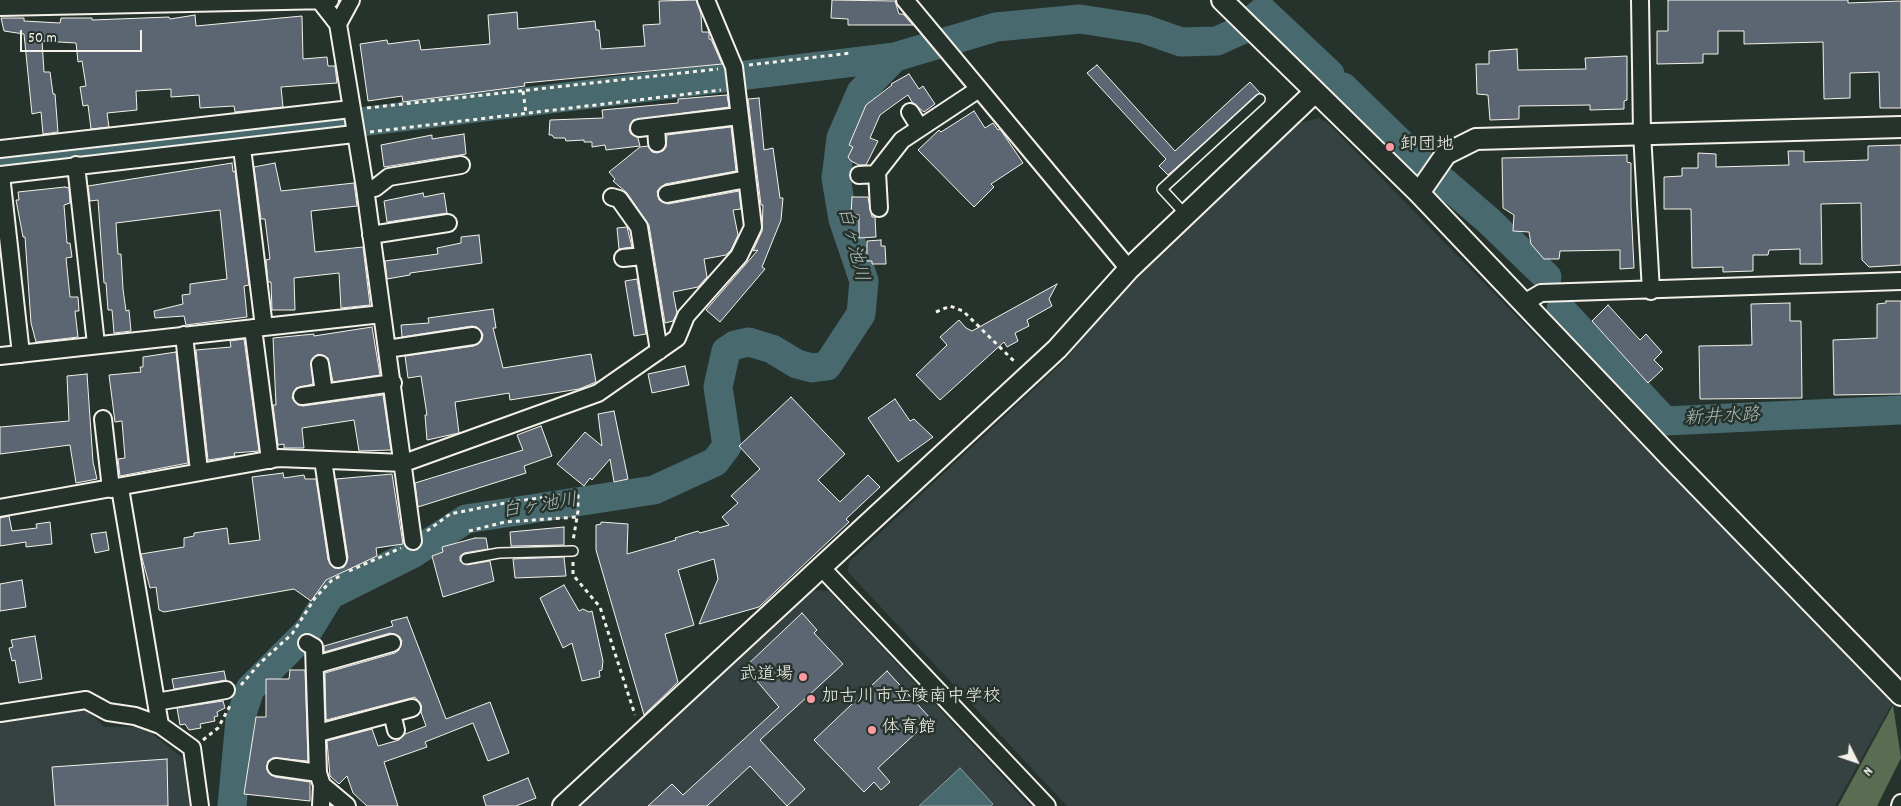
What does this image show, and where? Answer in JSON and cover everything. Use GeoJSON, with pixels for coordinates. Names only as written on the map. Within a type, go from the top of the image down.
{"type":"FeatureCollection","features":[{"type":"Feature","properties":{"kind":"street"},"geometry":{"type":"LineString","coordinates":[[320,0],[338,24],[354,134],[372,235],[414,541]]}},
{"type":"Feature","properties":{"kind":"street"},"geometry":{"type":"LineString","coordinates":[[0,8],[330,0]]}},
{"type":"Feature","properties":{"kind":"street"},"geometry":{"type":"LineString","coordinates":[[338,24],[351,0]]}},
{"type":"Feature","properties":{"kind":"street"},"geometry":{"type":"LineString","coordinates":[[0,508],[115,489],[199,471],[270,460],[404,463],[598,393],[659,351],[677,338],[686,316],[739,256],[753,227],[734,67],[706,0]]}},
{"type":"Feature","properties":{"kind":"street"},"geometry":{"type":"LineString","coordinates":[[905,0],[1128,269]]}},
{"type":"Feature","properties":{"kind":"street"},"geometry":{"type":"LineString","coordinates":[[1640,0],[1642,134],[1650,291]]}},
{"type":"Feature","properties":{"kind":"street"},"geometry":{"type":"LineString","coordinates":[[1227,6],[1419,194],[1901,695]]}},
{"type":"Feature","properties":{"kind":"street"},"geometry":{"type":"LineString","coordinates":[[879,208],[877,174],[902,140],[979,89]]}},
{"type":"Feature","properties":{"kind":"street"},"geometry":{"type":"LineString","coordinates":[[563,806],[820,566],[1057,349],[1128,269],[1316,92]]}},
{"type":"Feature","properties":{"kind":"street"},"geometry":{"type":"LineString","coordinates":[[0,149],[351,109]]}},
{"type":"Feature","properties":{"kind":"street"},"geometry":{"type":"LineString","coordinates":[[910,112],[920,128]]}},
{"type":"Feature","properties":{"kind":"street"},"geometry":{"type":"LineString","coordinates":[[639,128],[739,116]]}},
{"type":"Feature","properties":{"kind":"street"},"geometry":{"type":"LineString","coordinates":[[656,126],[657,143]]}},
{"type":"Feature","properties":{"kind":"street"},"geometry":{"type":"LineString","coordinates":[[1419,194],[1446,154],[1476,139],[1901,127]]}},
{"type":"Feature","properties":{"kind":"street"},"geometry":{"type":"LineString","coordinates":[[21,354],[0,175],[354,134]]}},
{"type":"Feature","properties":{"kind":"street"},"geometry":{"type":"LineString","coordinates":[[116,135],[120,161]]}},
{"type":"Feature","properties":{"kind":"street"},"geometry":{"type":"LineString","coordinates":[[242,148],[270,460]]}},
{"type":"Feature","properties":{"kind":"street"},"geometry":{"type":"LineString","coordinates":[[76,165],[96,344]]}},
{"type":"Feature","properties":{"kind":"street"},"geometry":{"type":"LineString","coordinates":[[365,188],[374,188],[388,177],[442,176],[461,166]]}},
{"type":"Feature","properties":{"kind":"street"},"geometry":{"type":"LineString","coordinates":[[858,175],[877,174]]}},
{"type":"Feature","properties":{"kind":"street"},"geometry":{"type":"LineString","coordinates":[[667,194],[747,179]]}},
{"type":"Feature","properties":{"kind":"street"},"geometry":{"type":"LineString","coordinates":[[612,198],[619,199],[639,226],[659,351]]}},
{"type":"Feature","properties":{"kind":"street"},"geometry":{"type":"LineString","coordinates":[[372,235],[448,222]]}},
{"type":"Feature","properties":{"kind":"street"},"geometry":{"type":"LineString","coordinates":[[623,258],[644,256]]}},
{"type":"Feature","properties":{"kind":"street"},"geometry":{"type":"LineString","coordinates":[[1524,303],[1541,293],[1650,291],[1901,281]]}},
{"type":"Feature","properties":{"kind":"street"},"geometry":{"type":"LineString","coordinates":[[0,356],[382,314]]}},
{"type":"Feature","properties":{"kind":"street"},"geometry":{"type":"LineString","coordinates":[[184,335],[199,471]]}},
{"type":"Feature","properties":{"kind":"street"},"geometry":{"type":"LineString","coordinates":[[388,348],[473,336]]}},
{"type":"Feature","properties":{"kind":"street"},"geometry":{"type":"LineString","coordinates":[[320,364],[324,393]]}},
{"type":"Feature","properties":{"kind":"street"},"geometry":{"type":"LineString","coordinates":[[302,396],[393,383]]}},
{"type":"Feature","properties":{"kind":"street"},"geometry":{"type":"LineString","coordinates":[[103,419],[160,725]]}},
{"type":"Feature","properties":{"kind":"street"},"geometry":{"type":"LineString","coordinates":[[323,460],[338,559]]}},
{"type":"Feature","properties":{"kind":"street"},"geometry":{"type":"LineString","coordinates":[[820,566],[1047,806]]}},
{"type":"Feature","properties":{"kind":"street"},"geometry":{"type":"LineString","coordinates":[[307,643],[314,647],[321,806]]}},
{"type":"Feature","properties":{"kind":"street"},"geometry":{"type":"LineString","coordinates":[[315,665],[392,643]]}},
{"type":"Feature","properties":{"kind":"street"},"geometry":{"type":"LineString","coordinates":[[156,702],[233,692]]}},
{"type":"Feature","properties":{"kind":"street"},"geometry":{"type":"LineString","coordinates":[[0,698],[4,712],[86,700],[108,712],[135,716],[160,725],[192,748],[200,806]]}},
{"type":"Feature","properties":{"kind":"street"},"geometry":{"type":"LineString","coordinates":[[318,733],[412,708]]}},
{"type":"Feature","properties":{"kind":"street"},"geometry":{"type":"LineString","coordinates":[[392,713],[396,730]]}},
{"type":"Feature","properties":{"kind":"street"},"geometry":{"type":"LineString","coordinates":[[276,767],[320,779],[346,806]]}},
{"type":"Feature","properties":{"kind":"lane"},"geometry":{"type":"LineString","coordinates":[[1186,214],[1162,189],[1260,99]]}},
{"type":"Feature","properties":{"kind":"lane"},"geometry":{"type":"LineString","coordinates":[[466,559],[499,552],[573,551]]}},
{"type":"Feature","properties":{"kind":"path"},"geometry":{"type":"LineString","coordinates":[[351,109],[851,53]]}},
{"type":"Feature","properties":{"kind":"path"},"geometry":{"type":"LineString","coordinates":[[354,134],[736,88]]}},
{"type":"Feature","properties":{"kind":"path"},"geometry":{"type":"LineString","coordinates":[[523,91],[526,114]]}},
{"type":"Feature","properties":{"kind":"path"},"geometry":{"type":"LineString","coordinates":[[936,312],[950,306],[963,312],[1017,365]]}},
{"type":"Feature","properties":{"kind":"path"},"geometry":{"type":"LineString","coordinates":[[192,748],[218,728],[233,692],[260,663],[292,634],[315,598],[332,580],[414,541],[450,514],[510,502],[578,493],[573,575],[600,607],[641,734]]}},
{"type":"Feature","properties":{"kind":"path"},"geometry":{"type":"LineString","coordinates":[[469,531],[505,522],[577,517]]}},
{"type":"Feature","properties":{"kind":"shaded area"},"geometry":{"type":"Polygon","coordinates":[[[1319,118],[1329,124],[1893,702],[1835,806],[1067,806],[848,572],[849,562],[1066,359],[1144,266],[1299,123],[1319,118]]]}},
{"type":"Feature","properties":{"kind":"shaded area","name":"加古川市立陵南中学校"},"geometry":{"type":"Polygon","coordinates":[[[811,590],[829,591],[1030,806],[577,806],[811,590]]]}},
{"type":"Feature","properties":{"kind":"shaded area"},"geometry":{"type":"Polygon","coordinates":[[[80,705],[105,727],[144,727],[186,761],[194,806],[0,806],[0,720],[80,705]]]}},
{"type":"Feature","properties":{"kind":"green space"},"geometry":{"type":"Polygon","coordinates":[[[1893,705],[1901,758],[1877,806],[1838,806],[1893,705]]]}},
{"type":"Feature","properties":{"kind":"water"},"geometry":{"type":"Polygon","coordinates":[[[960,768],[993,804],[991,806],[919,806],[960,768]]]}},
{"type":"Feature","properties":{"kind":"building"},"geometry":{"type":"Polygon","coordinates":[[[696,0],[701,14],[702,32],[709,32],[709,39],[711,39],[722,64],[524,83],[525,86],[403,102],[402,96],[368,101],[360,44],[387,40],[388,44],[419,40],[421,50],[490,44],[488,15],[517,12],[518,29],[595,21],[596,30],[599,30],[601,49],[645,46],[643,25],[660,24],[659,1],[696,0]]]}},
{"type":"Feature","properties":{"kind":"building"},"geometry":{"type":"Polygon","coordinates":[[[832,0],[895,1],[899,14],[903,14],[913,25],[848,25],[848,19],[831,18],[832,0]]]}},
{"type":"Feature","properties":{"kind":"building"},"geometry":{"type":"Polygon","coordinates":[[[1668,0],[1848,0],[1848,3],[1901,1],[1901,108],[1880,108],[1879,72],[1850,73],[1850,98],[1824,99],[1823,42],[1744,44],[1744,31],[1718,31],[1718,54],[1703,54],[1703,63],[1657,64],[1657,31],[1668,31],[1668,0]]]}},
{"type":"Feature","properties":{"kind":"building"},"geometry":{"type":"Polygon","coordinates":[[[195,15],[196,26],[302,16],[303,59],[327,57],[328,66],[335,66],[337,83],[281,87],[283,107],[235,112],[234,106],[200,108],[199,95],[171,97],[171,89],[136,91],[137,110],[107,113],[109,127],[91,129],[88,105],[83,106],[80,87],[86,86],[82,61],[78,62],[76,43],[42,41],[44,72],[50,72],[53,94],[55,94],[58,132],[43,134],[41,112],[32,114],[24,34],[4,31],[1,18],[24,18],[24,21],[60,23],[61,18],[92,18],[92,20],[169,17],[170,19],[195,15]]]}},
{"type":"Feature","properties":{"kind":"building"},"geometry":{"type":"Polygon","coordinates":[[[1517,49],[1518,70],[1586,69],[1585,58],[1627,56],[1627,100],[1624,101],[1624,109],[1590,110],[1590,105],[1519,106],[1519,119],[1490,120],[1488,95],[1477,94],[1476,64],[1489,64],[1489,51],[1517,49]]]}},
{"type":"Feature","properties":{"kind":"building"},"geometry":{"type":"Polygon","coordinates":[[[1097,65],[1175,151],[1250,82],[1260,93],[1168,175],[1159,166],[1166,159],[1087,73],[1097,65]]]}},
{"type":"Feature","properties":{"kind":"building"},"geometry":{"type":"Polygon","coordinates":[[[909,74],[919,89],[923,86],[935,104],[924,112],[912,102],[908,95],[902,99],[880,115],[870,138],[878,141],[866,165],[859,165],[851,161],[848,157],[853,147],[849,145],[866,105],[891,84],[909,74]]]}},
{"type":"Feature","properties":{"kind":"building"},"geometry":{"type":"Polygon","coordinates":[[[727,95],[729,107],[633,120],[629,130],[631,134],[638,138],[640,146],[606,150],[605,145],[592,147],[592,142],[584,142],[584,140],[566,141],[565,138],[554,138],[552,135],[549,135],[550,120],[603,118],[602,110],[678,103],[678,99],[727,95]]]}},
{"type":"Feature","properties":{"kind":"building"},"geometry":{"type":"Polygon","coordinates":[[[759,98],[764,150],[773,148],[780,198],[783,198],[781,220],[762,267],[765,269],[720,322],[706,310],[758,250],[753,251],[762,231],[763,205],[761,205],[748,99],[759,98]]]}},
{"type":"Feature","properties":{"kind":"building"},"geometry":{"type":"Polygon","coordinates":[[[974,111],[985,128],[993,123],[998,130],[1000,129],[1023,163],[991,184],[994,187],[974,207],[918,150],[939,130],[941,132],[974,111]]]}},
{"type":"Feature","properties":{"kind":"building"},"geometry":{"type":"Polygon","coordinates":[[[731,127],[736,171],[665,184],[657,191],[659,200],[668,204],[739,191],[741,209],[733,210],[738,235],[731,250],[726,255],[704,259],[707,277],[698,287],[673,292],[677,313],[673,321],[665,323],[649,225],[627,193],[613,181],[615,179],[609,172],[640,147],[648,146],[652,152],[657,153],[663,151],[666,147],[667,135],[731,127]]]}},
{"type":"Feature","properties":{"kind":"building"},"geometry":{"type":"Polygon","coordinates":[[[464,134],[466,154],[384,167],[381,145],[432,135],[432,139],[464,134]]]}},
{"type":"Feature","properties":{"kind":"building"},"geometry":{"type":"Polygon","coordinates":[[[1901,145],[1901,265],[1869,267],[1862,260],[1861,203],[1821,204],[1822,264],[1800,264],[1800,249],[1769,250],[1768,255],[1753,255],[1753,271],[1723,272],[1723,267],[1692,268],[1691,209],[1664,209],[1664,177],[1682,176],[1682,168],[1698,168],[1698,153],[1716,154],[1716,167],[1789,165],[1788,151],[1804,151],[1804,162],[1868,160],[1868,146],[1901,145]]]}},
{"type":"Feature","properties":{"kind":"building"},"geometry":{"type":"Polygon","coordinates":[[[1627,155],[1627,162],[1631,163],[1634,268],[1620,269],[1620,250],[1560,251],[1559,259],[1544,259],[1531,244],[1529,232],[1513,231],[1514,215],[1503,208],[1502,158],[1627,155]]]}},
{"type":"Feature","properties":{"kind":"building"},"geometry":{"type":"Polygon","coordinates":[[[232,163],[233,172],[235,171],[249,285],[244,286],[247,317],[186,325],[184,316],[155,318],[154,311],[183,304],[182,295],[190,294],[190,284],[227,279],[220,210],[116,223],[118,254],[121,254],[123,289],[126,311],[129,310],[131,331],[114,333],[112,310],[108,310],[106,283],[104,283],[98,200],[90,201],[88,186],[232,163]]]}},
{"type":"Feature","properties":{"kind":"building"},"geometry":{"type":"Polygon","coordinates":[[[275,163],[281,191],[354,183],[357,206],[311,211],[315,252],[363,247],[370,305],[341,308],[339,273],[294,278],[295,310],[272,310],[271,282],[268,282],[266,260],[270,259],[265,219],[261,219],[254,167],[275,163]]]}},
{"type":"Feature","properties":{"kind":"building"},"geometry":{"type":"Polygon","coordinates":[[[69,188],[70,203],[64,205],[67,243],[70,243],[72,257],[66,258],[70,297],[78,297],[79,311],[75,311],[78,337],[36,342],[31,323],[25,237],[23,237],[16,200],[19,200],[18,192],[69,188]]]}},
{"type":"Feature","properties":{"kind":"building"},"geometry":{"type":"Polygon","coordinates":[[[423,193],[424,197],[444,193],[447,213],[387,222],[384,201],[423,193]]]}},
{"type":"Feature","properties":{"kind":"building"},"geometry":{"type":"Polygon","coordinates":[[[852,197],[868,197],[872,217],[875,217],[876,237],[859,238],[859,215],[851,214],[852,197]]]}},
{"type":"Feature","properties":{"kind":"building"},"geometry":{"type":"Polygon","coordinates":[[[627,227],[632,247],[619,249],[617,228],[627,227]]]}},
{"type":"Feature","properties":{"kind":"building"},"geometry":{"type":"Polygon","coordinates":[[[479,235],[482,263],[410,273],[410,275],[387,279],[385,261],[438,254],[437,248],[461,243],[461,237],[479,235]]]}},
{"type":"Feature","properties":{"kind":"building"},"geometry":{"type":"Polygon","coordinates":[[[881,240],[881,246],[885,246],[886,264],[872,264],[872,261],[867,261],[867,241],[881,240]]]}},
{"type":"Feature","properties":{"kind":"building"},"geometry":{"type":"Polygon","coordinates":[[[637,279],[646,334],[634,336],[625,281],[637,279]]]}},
{"type":"Feature","properties":{"kind":"building"},"geometry":{"type":"Polygon","coordinates":[[[1057,284],[1049,299],[1052,306],[1027,320],[1029,326],[1015,333],[1018,341],[1007,347],[1004,342],[940,400],[916,375],[947,345],[940,337],[959,320],[966,328],[972,331],[1057,284]]]}},
{"type":"Feature","properties":{"kind":"building"},"geometry":{"type":"Polygon","coordinates":[[[1886,301],[1901,301],[1901,394],[1834,395],[1833,340],[1877,338],[1877,304],[1886,303],[1886,301]]]}},
{"type":"Feature","properties":{"kind":"building"},"geometry":{"type":"Polygon","coordinates":[[[1790,303],[1790,321],[1801,321],[1802,398],[1700,399],[1699,346],[1752,345],[1751,304],[1790,303]]]}},
{"type":"Feature","properties":{"kind":"building"},"geometry":{"type":"Polygon","coordinates":[[[1608,305],[1640,340],[1646,334],[1662,352],[1654,360],[1663,369],[1648,383],[1592,321],[1608,305]]]}},
{"type":"Feature","properties":{"kind":"building"},"geometry":{"type":"Polygon","coordinates":[[[493,309],[496,328],[493,328],[503,368],[591,354],[596,382],[579,389],[510,400],[509,393],[455,402],[459,433],[427,440],[425,415],[427,415],[421,376],[408,378],[405,356],[474,346],[482,340],[483,334],[477,327],[472,326],[402,337],[401,325],[429,323],[428,318],[493,309]]]}},
{"type":"Feature","properties":{"kind":"building"},"geometry":{"type":"Polygon","coordinates":[[[372,327],[380,375],[333,382],[328,358],[318,354],[311,361],[313,384],[296,388],[292,398],[298,405],[303,406],[383,395],[391,450],[359,451],[354,420],[302,428],[304,448],[284,448],[284,444],[278,445],[273,405],[276,405],[273,338],[314,334],[314,336],[372,327]]]}},
{"type":"Feature","properties":{"kind":"building"},"geometry":{"type":"Polygon","coordinates":[[[244,339],[259,451],[234,453],[235,456],[208,460],[196,350],[231,347],[230,341],[244,339]]]}},
{"type":"Feature","properties":{"kind":"building"},"geometry":{"type":"Polygon","coordinates":[[[176,352],[188,463],[120,476],[118,459],[125,458],[122,421],[115,422],[109,375],[141,372],[140,367],[143,367],[143,357],[176,352]]]}},
{"type":"Feature","properties":{"kind":"building"},"geometry":{"type":"Polygon","coordinates":[[[685,366],[689,385],[652,393],[648,374],[685,366]]]}},
{"type":"Feature","properties":{"kind":"building"},"geometry":{"type":"Polygon","coordinates":[[[87,374],[93,462],[97,479],[76,483],[70,445],[0,454],[0,427],[69,421],[67,376],[87,374]]]}},
{"type":"Feature","properties":{"kind":"building"},"geometry":{"type":"Polygon","coordinates":[[[791,397],[845,454],[818,480],[840,502],[868,475],[880,487],[846,519],[849,522],[759,607],[699,624],[718,579],[714,559],[678,570],[694,625],[665,634],[678,682],[644,715],[596,550],[596,525],[601,524],[601,522],[628,524],[627,554],[676,540],[675,538],[698,531],[700,533],[729,525],[722,517],[738,503],[731,496],[760,469],[739,446],[791,397]]]}},
{"type":"Feature","properties":{"kind":"building"},"geometry":{"type":"Polygon","coordinates":[[[895,399],[910,421],[914,419],[933,437],[898,462],[868,418],[895,399]]]}},
{"type":"Feature","properties":{"kind":"building"},"geometry":{"type":"Polygon","coordinates":[[[614,411],[628,479],[614,482],[610,459],[592,480],[590,478],[584,486],[557,464],[585,432],[602,446],[598,414],[614,411]]]}},
{"type":"Feature","properties":{"kind":"building"},"geometry":{"type":"Polygon","coordinates":[[[541,426],[552,456],[524,466],[526,473],[418,507],[415,483],[523,450],[517,435],[541,426]]]}},
{"type":"Feature","properties":{"kind":"building"},"geometry":{"type":"Polygon","coordinates":[[[283,473],[284,478],[304,475],[305,479],[316,479],[328,560],[334,568],[344,567],[348,558],[336,479],[392,474],[403,544],[376,548],[377,556],[326,580],[311,601],[294,589],[164,612],[159,610],[156,587],[150,588],[141,554],[184,547],[184,538],[194,536],[194,533],[227,528],[229,544],[260,540],[252,477],[283,473]]]}},
{"type":"Feature","properties":{"kind":"building"},"geometry":{"type":"Polygon","coordinates":[[[9,516],[12,531],[37,528],[36,524],[50,522],[52,544],[26,547],[26,542],[0,546],[0,518],[9,516]]]}},
{"type":"Feature","properties":{"kind":"building"},"geometry":{"type":"Polygon","coordinates":[[[564,527],[564,545],[511,546],[510,532],[564,527]]]}},
{"type":"Feature","properties":{"kind":"building"},"geometry":{"type":"Polygon","coordinates":[[[106,532],[109,550],[95,553],[91,534],[106,532]]]}},
{"type":"Feature","properties":{"kind":"building"},"geometry":{"type":"Polygon","coordinates":[[[475,538],[486,538],[488,549],[464,553],[460,556],[460,561],[467,565],[490,561],[494,581],[443,597],[432,556],[443,552],[442,547],[475,538]]]}},
{"type":"Feature","properties":{"kind":"building"},"geometry":{"type":"Polygon","coordinates":[[[564,557],[566,576],[515,578],[513,559],[564,557]]]}},
{"type":"Feature","properties":{"kind":"building"},"geometry":{"type":"Polygon","coordinates":[[[22,580],[26,607],[0,611],[0,584],[22,580]]]}},
{"type":"Feature","properties":{"kind":"building"},"geometry":{"type":"Polygon","coordinates":[[[564,585],[579,611],[583,609],[589,612],[592,611],[603,661],[602,670],[599,671],[600,677],[582,681],[572,643],[563,648],[540,598],[564,585]]]}},
{"type":"Feature","properties":{"kind":"building"},"geometry":{"type":"Polygon","coordinates":[[[802,613],[817,630],[814,633],[843,664],[760,740],[805,789],[787,806],[750,766],[707,806],[648,806],[672,784],[683,795],[779,707],[745,667],[802,613]]]}},
{"type":"Feature","properties":{"kind":"building"},"geometry":{"type":"Polygon","coordinates":[[[407,617],[446,719],[490,702],[509,753],[488,761],[473,723],[425,742],[427,747],[384,762],[398,806],[367,806],[353,793],[347,776],[339,784],[330,776],[327,741],[372,729],[378,746],[399,740],[405,734],[426,726],[421,712],[421,705],[415,697],[326,720],[325,673],[395,653],[399,650],[402,641],[399,636],[390,633],[324,652],[324,646],[393,626],[391,621],[407,617]]]}},
{"type":"Feature","properties":{"kind":"building"},"geometry":{"type":"Polygon","coordinates":[[[35,636],[42,679],[19,683],[15,660],[12,661],[9,648],[13,647],[11,640],[35,636]]]}},
{"type":"Feature","properties":{"kind":"building"},"geometry":{"type":"Polygon","coordinates":[[[290,670],[305,670],[308,761],[273,758],[268,761],[267,770],[275,777],[310,782],[310,801],[244,794],[256,717],[266,717],[266,679],[289,679],[290,670]]]}},
{"type":"Feature","properties":{"kind":"building"},"geometry":{"type":"Polygon","coordinates":[[[224,671],[226,680],[174,689],[172,679],[224,671]]]}},
{"type":"Feature","properties":{"kind":"building","name":"体育館"},"geometry":{"type":"Polygon","coordinates":[[[887,671],[931,719],[878,768],[890,782],[881,790],[874,782],[864,792],[814,740],[887,671]]]}},
{"type":"Feature","properties":{"kind":"building"},"geometry":{"type":"Polygon","coordinates":[[[223,701],[225,708],[217,712],[218,716],[214,717],[215,721],[200,724],[201,728],[189,730],[185,724],[180,725],[177,708],[223,701]]]}},
{"type":"Feature","properties":{"kind":"building"},"geometry":{"type":"Polygon","coordinates":[[[167,759],[168,806],[55,806],[52,767],[167,759]]]}},
{"type":"Feature","properties":{"kind":"building"},"geometry":{"type":"Polygon","coordinates":[[[528,778],[536,798],[516,806],[486,806],[483,796],[528,778]]]}},
{"type":"Feature","properties":{"kind":"waterway","name":"白ヶ池川"},"geometry":{"type":"LineString","coordinates":[[232,806],[240,720],[250,689],[308,631],[330,595],[412,554],[466,519],[654,490],[715,462],[727,446],[718,387],[726,351],[735,345],[749,342],[772,349],[797,364],[812,368],[827,366],[861,314],[864,281],[843,219],[836,178],[841,138],[861,92],[895,57],[996,27],[1080,19],[1144,29],[1181,42],[1217,41],[1239,31],[1263,11],[1330,74]]}},
{"type":"Feature","properties":{"kind":"waterway"},"geometry":{"type":"LineString","coordinates":[[0,162],[335,125],[895,57]]}},
{"type":"Feature","properties":{"kind":"waterway","name":"新井水路"},"geometry":{"type":"LineString","coordinates":[[1343,87],[1421,163]]}},
{"type":"Feature","properties":{"kind":"waterway","name":"新井水路"},"geometry":{"type":"LineString","coordinates":[[1444,182],[1489,221],[1547,277]]}},
{"type":"Feature","properties":{"kind":"waterway","name":"新井水路"},"geometry":{"type":"LineString","coordinates":[[1561,309],[1665,421],[1901,410]]}},
{"type":"Feature","properties":{"kind":"place","name":"卸団地"},"geometry":{"type":"Point","coordinates":[1390,147]}},
{"type":"Feature","properties":{"kind":"place","name":"武道場"},"geometry":{"type":"Point","coordinates":[803,677]}},
{"type":"Feature","properties":{"kind":"place","name":"加古川市立陵南中学校"},"geometry":{"type":"Point","coordinates":[811,699]}},
{"type":"Feature","properties":{"kind":"place","name":"体育館"},"geometry":{"type":"Point","coordinates":[872,730]}}]}
